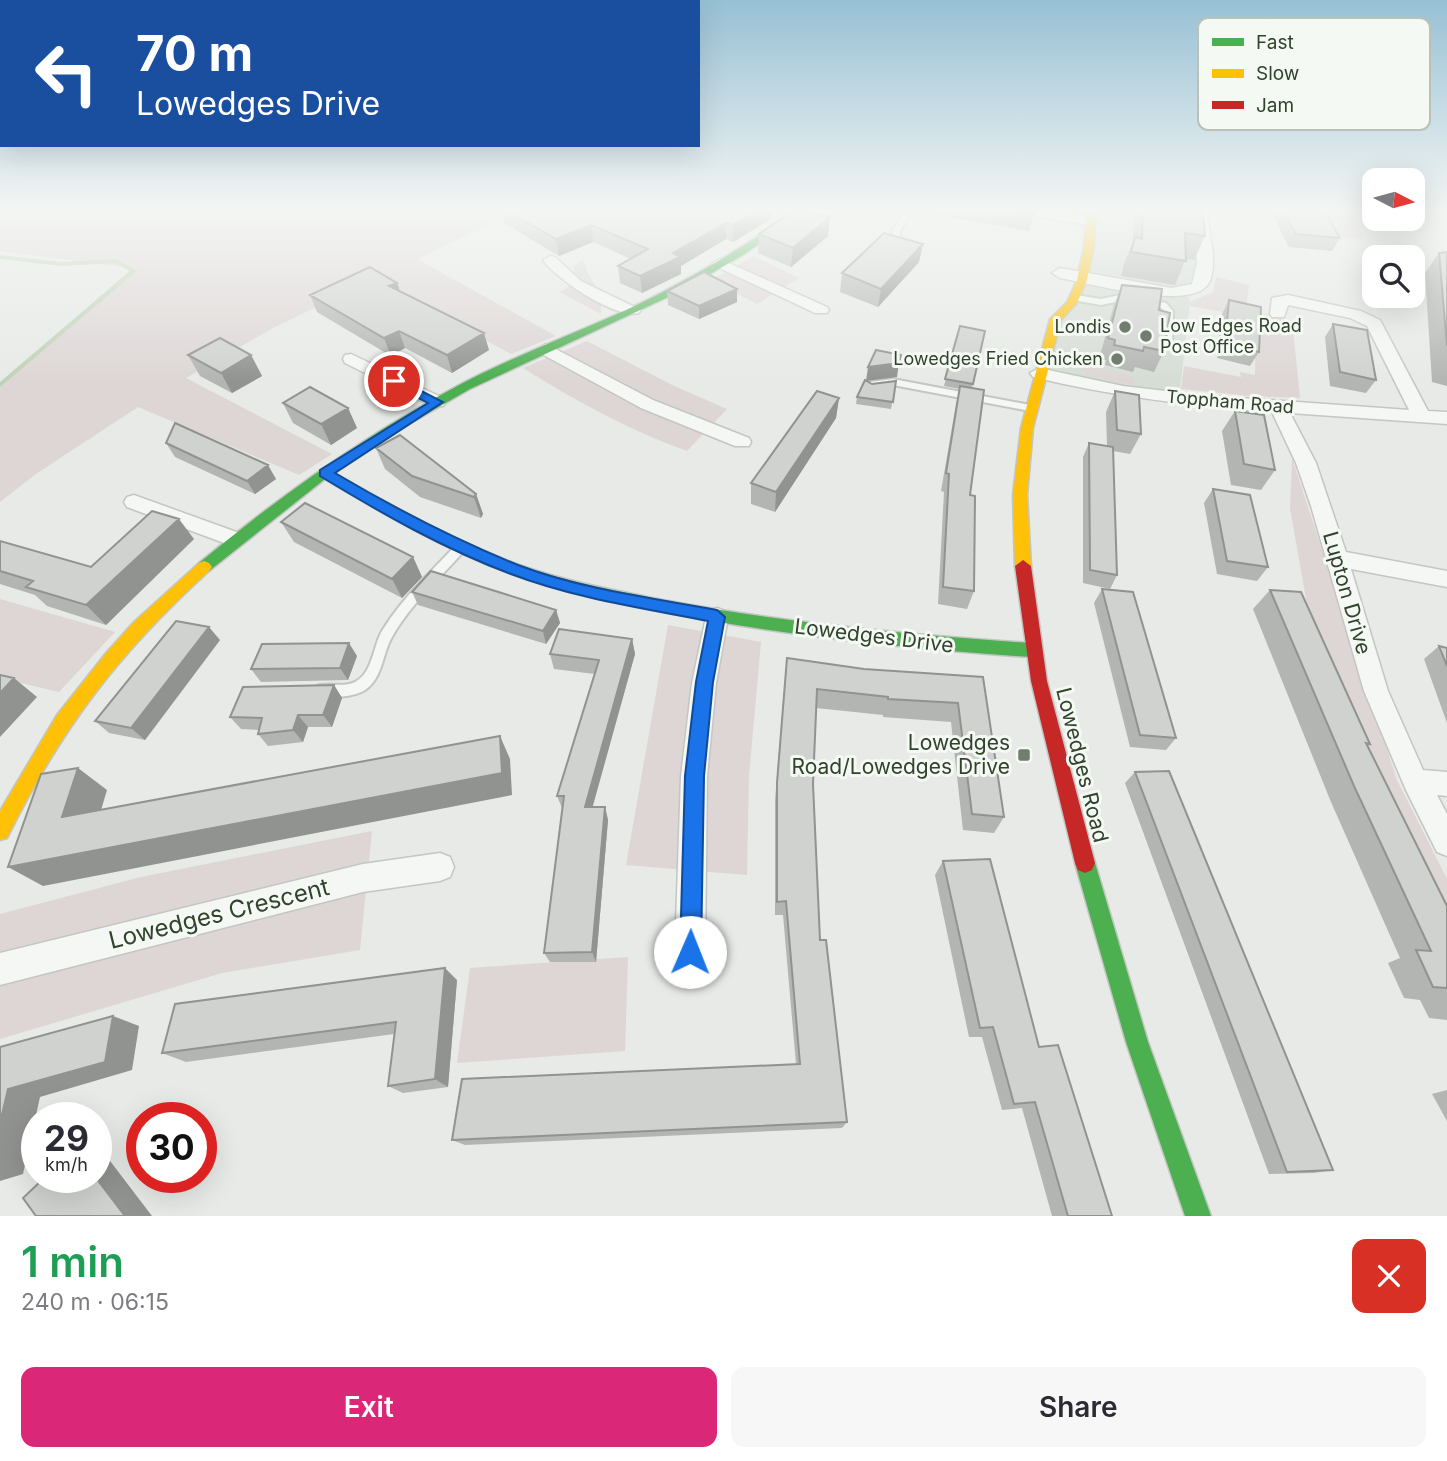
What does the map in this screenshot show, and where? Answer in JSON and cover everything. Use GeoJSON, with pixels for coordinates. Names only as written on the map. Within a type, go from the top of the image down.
{"type":"FeatureCollection","features":[{"type":"Feature","properties":{"kind":"street"},"geometry":{"type":"LineString","coordinates":[[556,269],[570,279],[633,310]]}},
{"type":"Feature","properties":{"kind":"street"},"geometry":{"type":"LineString","coordinates":[[3,819],[45,747],[86,687],[172,594],[235,539],[325,473],[437,402],[493,372],[633,310],[709,269]]}},
{"type":"Feature","properties":{"kind":"street"},"geometry":{"type":"LineString","coordinates":[[732,269],[821,310]]}},
{"type":"Feature","properties":{"kind":"street","name":"Lowedges Road"},"geometry":{"type":"LineString","coordinates":[[1061,269],[1055,301],[1059,312],[1039,373],[1025,441],[1020,556],[1031,650],[1070,811],[1125,1007],[1198,1216]]}},
{"type":"Feature","properties":{"kind":"street"},"geometry":{"type":"LineString","coordinates":[[1059,312],[1069,308],[1076,298],[1083,269]]}},
{"type":"Feature","properties":{"kind":"street"},"geometry":{"type":"LineString","coordinates":[[1060,273],[1171,293],[1187,292],[1198,287],[1203,269]]}},
{"type":"Feature","properties":{"kind":"street"},"geometry":{"type":"LineString","coordinates":[[1278,314],[1278,301],[1287,300],[1355,314],[1374,323],[1422,417]]}},
{"type":"Feature","properties":{"kind":"street"},"geometry":{"type":"LineString","coordinates":[[546,349],[647,404],[742,442]]}},
{"type":"Feature","properties":{"kind":"street"},"geometry":{"type":"LineString","coordinates":[[351,359],[437,402]]}},
{"type":"Feature","properties":{"kind":"street","name":"Toppham Road"},"geometry":{"type":"LineString","coordinates":[[1039,373],[1157,396],[1447,418]]}},
{"type":"Feature","properties":{"kind":"street","name":"Lupton Drive"},"geometry":{"type":"LineString","coordinates":[[1278,406],[1306,463],[1338,559],[1376,691],[1415,780],[1447,842]]}},
{"type":"Feature","properties":{"kind":"street","name":"Lowedges Drive"},"geometry":{"type":"LineString","coordinates":[[325,473],[398,517],[461,547],[515,570],[603,594],[717,617],[889,639],[1031,650]]}},
{"type":"Feature","properties":{"kind":"street"},"geometry":{"type":"LineString","coordinates":[[134,502],[235,539]]}},
{"type":"Feature","properties":{"kind":"street"},"geometry":{"type":"LineString","coordinates":[[1338,559],[1447,579]]}},
{"type":"Feature","properties":{"kind":"street"},"geometry":{"type":"LineString","coordinates":[[690,952],[694,776],[704,682],[717,617]]}},
{"type":"Feature","properties":{"kind":"street"},"geometry":{"type":"LineString","coordinates":[[1415,780],[1447,784]]}},
{"type":"Feature","properties":{"kind":"street","name":"Lowedges Crescent"},"geometry":{"type":"LineString","coordinates":[[0,970],[363,878],[440,867]]}},
{"type":"Feature","properties":{"kind":"lane"},"geometry":{"type":"LineString","coordinates":[[1076,298],[1101,302],[1120,298],[1163,305],[1169,311],[1168,342]]}},
{"type":"Feature","properties":{"kind":"lane"},"geometry":{"type":"LineString","coordinates":[[870,385],[893,382],[1030,408]]}},
{"type":"Feature","properties":{"kind":"lane"},"geometry":{"type":"LineString","coordinates":[[302,690],[353,689],[364,684],[379,659],[384,638],[400,615],[461,547]]}},
{"type":"Feature","properties":{"kind":"shaded area"},"geometry":{"type":"Polygon","coordinates":[[[131,269],[435,269],[556,336],[511,354],[374,279],[273,328],[186,378],[332,454],[299,475],[138,407],[36,474],[0,502],[0,386],[131,269]]]}},
{"type":"Feature","properties":{"kind":"shaded area"},"geometry":{"type":"Polygon","coordinates":[[[574,269],[586,269],[598,291],[601,314],[559,292],[581,280],[573,273],[574,269]]]}},
{"type":"Feature","properties":{"kind":"shaded area"},"geometry":{"type":"Polygon","coordinates":[[[731,269],[780,269],[799,278],[757,304],[711,280],[731,269]]]}},
{"type":"Feature","properties":{"kind":"shaded area"},"geometry":{"type":"Polygon","coordinates":[[[1078,269],[1203,269],[1203,276],[1187,292],[1190,302],[1179,398],[1039,373],[1069,308],[1078,269]]]}},
{"type":"Feature","properties":{"kind":"shaded area"},"geometry":{"type":"Polygon","coordinates":[[[1216,277],[1249,285],[1245,316],[1190,306],[1190,302],[1213,292],[1216,277]]]}},
{"type":"Feature","properties":{"kind":"shaded area"},"geometry":{"type":"Polygon","coordinates":[[[1256,315],[1292,320],[1300,398],[1181,389],[1184,366],[1241,377],[1240,372],[1255,375],[1256,315]]]}},
{"type":"Feature","properties":{"kind":"shaded area"},"geometry":{"type":"Polygon","coordinates":[[[587,341],[672,385],[727,409],[687,451],[603,414],[523,368],[587,341]]]}},
{"type":"Feature","properties":{"kind":"shaded area"},"geometry":{"type":"Polygon","coordinates":[[[1080,351],[1093,354],[1092,367],[1133,376],[1136,385],[1091,376],[1075,364],[1080,351]]]}},
{"type":"Feature","properties":{"kind":"shaded area"},"geometry":{"type":"Polygon","coordinates":[[[1292,458],[1397,780],[1447,879],[1447,946],[1373,785],[1306,599],[1290,508],[1292,458]]]}},
{"type":"Feature","properties":{"kind":"shaded area"},"geometry":{"type":"Polygon","coordinates":[[[0,599],[115,632],[59,692],[0,678],[0,599]]]}},
{"type":"Feature","properties":{"kind":"shaded area"},"geometry":{"type":"Polygon","coordinates":[[[668,625],[761,642],[749,776],[747,875],[626,865],[668,625]]]}},
{"type":"Feature","properties":{"kind":"shaded area"},"geometry":{"type":"Polygon","coordinates":[[[372,831],[360,950],[222,973],[0,1039],[0,914],[141,877],[372,831]]]}},
{"type":"Feature","properties":{"kind":"shaded area"},"geometry":{"type":"Polygon","coordinates":[[[628,957],[625,1051],[457,1063],[470,968],[628,957]]]}},
{"type":"Feature","properties":{"kind":"building"},"geometry":{"type":"Polygon","coordinates":[[[366,269],[373,269],[397,283],[389,286],[484,333],[447,355],[399,331],[384,338],[310,295],[366,269]]]}},
{"type":"Feature","properties":{"kind":"building"},"geometry":{"type":"Polygon","coordinates":[[[624,269],[655,269],[640,276],[624,269]]]}},
{"type":"Feature","properties":{"kind":"building"},"geometry":{"type":"Polygon","coordinates":[[[846,269],[900,269],[881,289],[842,273],[846,269]]]}},
{"type":"Feature","properties":{"kind":"building"},"geometry":{"type":"Polygon","coordinates":[[[1440,269],[1447,269],[1447,346],[1440,269]]]}},
{"type":"Feature","properties":{"kind":"building"},"geometry":{"type":"Polygon","coordinates":[[[704,272],[737,289],[699,306],[667,291],[704,272]]]}},
{"type":"Feature","properties":{"kind":"building"},"geometry":{"type":"Polygon","coordinates":[[[1122,285],[1162,289],[1159,310],[1170,313],[1164,351],[1144,347],[1143,351],[1114,345],[1115,340],[1108,338],[1122,285]]]}},
{"type":"Feature","properties":{"kind":"building"},"geometry":{"type":"Polygon","coordinates":[[[1229,300],[1261,307],[1259,352],[1225,344],[1229,300]]]}},
{"type":"Feature","properties":{"kind":"building"},"geometry":{"type":"Polygon","coordinates":[[[1333,324],[1367,330],[1376,380],[1340,372],[1333,324]]]}},
{"type":"Feature","properties":{"kind":"building"},"geometry":{"type":"Polygon","coordinates":[[[960,326],[985,331],[973,384],[945,379],[960,326]]]}},
{"type":"Feature","properties":{"kind":"building"},"geometry":{"type":"Polygon","coordinates":[[[220,338],[251,355],[221,373],[188,355],[220,338]]]}},
{"type":"Feature","properties":{"kind":"building"},"geometry":{"type":"Polygon","coordinates":[[[876,350],[901,355],[899,363],[868,367],[876,350]]]}},
{"type":"Feature","properties":{"kind":"building"},"geometry":{"type":"Polygon","coordinates":[[[865,380],[872,384],[896,381],[893,402],[857,397],[865,380]]]}},
{"type":"Feature","properties":{"kind":"building"},"geometry":{"type":"Polygon","coordinates":[[[960,386],[984,390],[970,495],[975,496],[974,591],[943,587],[949,474],[946,473],[960,386]]]}},
{"type":"Feature","properties":{"kind":"building"},"geometry":{"type":"Polygon","coordinates":[[[310,387],[348,408],[321,424],[283,403],[310,387]]]}},
{"type":"Feature","properties":{"kind":"building"},"geometry":{"type":"Polygon","coordinates":[[[817,391],[839,398],[776,492],[751,483],[817,391]]]}},
{"type":"Feature","properties":{"kind":"building"},"geometry":{"type":"Polygon","coordinates":[[[1115,391],[1139,395],[1141,434],[1117,430],[1115,391]]]}},
{"type":"Feature","properties":{"kind":"building"},"geometry":{"type":"Polygon","coordinates":[[[1235,411],[1264,415],[1275,470],[1244,464],[1235,411]]]}},
{"type":"Feature","properties":{"kind":"building"},"geometry":{"type":"Polygon","coordinates":[[[175,423],[268,465],[247,481],[166,443],[175,423]]]}},
{"type":"Feature","properties":{"kind":"building"},"geometry":{"type":"Polygon","coordinates":[[[400,435],[476,494],[474,497],[412,476],[376,448],[400,435]]]}},
{"type":"Feature","properties":{"kind":"building"},"geometry":{"type":"Polygon","coordinates":[[[1089,443],[1113,447],[1117,575],[1090,570],[1089,443]]]}},
{"type":"Feature","properties":{"kind":"building"},"geometry":{"type":"Polygon","coordinates":[[[1213,489],[1250,495],[1268,567],[1227,561],[1213,489]]]}},
{"type":"Feature","properties":{"kind":"building"},"geometry":{"type":"Polygon","coordinates":[[[305,503],[413,557],[392,579],[281,522],[305,503]]]}},
{"type":"Feature","properties":{"kind":"building"},"geometry":{"type":"Polygon","coordinates":[[[152,511],[179,519],[86,605],[26,587],[33,581],[0,571],[0,541],[91,567],[152,511]]]}},
{"type":"Feature","properties":{"kind":"building"},"geometry":{"type":"Polygon","coordinates":[[[431,571],[556,610],[543,631],[412,592],[431,571]]]}},
{"type":"Feature","properties":{"kind":"building"},"geometry":{"type":"Polygon","coordinates":[[[1102,589],[1133,592],[1176,738],[1140,735],[1102,589]]]}},
{"type":"Feature","properties":{"kind":"building"},"geometry":{"type":"Polygon","coordinates":[[[1270,590],[1301,592],[1370,744],[1366,743],[1447,906],[1447,988],[1433,987],[1416,950],[1431,951],[1354,786],[1270,590]]]}},
{"type":"Feature","properties":{"kind":"building"},"geometry":{"type":"Polygon","coordinates":[[[176,621],[209,627],[131,728],[95,721],[176,621]]]}},
{"type":"Feature","properties":{"kind":"building"},"geometry":{"type":"Polygon","coordinates":[[[559,629],[632,639],[585,807],[605,807],[592,952],[544,953],[564,796],[557,796],[599,660],[550,654],[559,629]]]}},
{"type":"Feature","properties":{"kind":"building"},"geometry":{"type":"Polygon","coordinates":[[[349,643],[340,668],[251,669],[262,644],[349,643]]]}},
{"type":"Feature","properties":{"kind":"building"},"geometry":{"type":"Polygon","coordinates":[[[1439,646],[1447,648],[1447,666],[1439,646]]]}},
{"type":"Feature","properties":{"kind":"building"},"geometry":{"type":"Polygon","coordinates":[[[787,658],[864,669],[983,677],[1004,817],[972,814],[958,703],[888,699],[817,689],[813,784],[820,940],[826,940],[847,1122],[452,1140],[462,1079],[800,1064],[786,901],[777,902],[777,783],[787,658]]]}},
{"type":"Feature","properties":{"kind":"building"},"geometry":{"type":"Polygon","coordinates":[[[0,675],[14,678],[0,693],[0,675]]]}},
{"type":"Feature","properties":{"kind":"building"},"geometry":{"type":"Polygon","coordinates":[[[334,685],[323,715],[298,715],[293,730],[258,734],[262,718],[230,717],[243,687],[334,685]]]}},
{"type":"Feature","properties":{"kind":"building"},"geometry":{"type":"Polygon","coordinates":[[[500,736],[502,773],[8,867],[41,774],[78,768],[62,817],[500,736]]]}},
{"type":"Feature","properties":{"kind":"building"},"geometry":{"type":"Polygon","coordinates":[[[1169,771],[1333,1170],[1287,1172],[1135,772],[1169,771]]]}},
{"type":"Feature","properties":{"kind":"building"},"geometry":{"type":"Polygon","coordinates":[[[990,859],[1039,1047],[1058,1045],[1112,1216],[1068,1216],[1035,1102],[1014,1104],[993,1027],[980,1028],[943,861],[990,859]]]}},
{"type":"Feature","properties":{"kind":"building"},"geometry":{"type":"Polygon","coordinates":[[[445,968],[435,1079],[388,1086],[396,1022],[162,1053],[175,1004],[445,968]]]}},
{"type":"Feature","properties":{"kind":"building"},"geometry":{"type":"Polygon","coordinates":[[[113,1016],[105,1062],[8,1089],[0,1123],[0,1047],[113,1016]]]}},
{"type":"Feature","properties":{"kind":"building"},"geometry":{"type":"Polygon","coordinates":[[[28,1193],[107,1193],[125,1216],[36,1216],[23,1198],[28,1193]]]}},
{"type":"Feature","properties":{"kind":"waterway"},"geometry":{"type":"LineString","coordinates":[[0,385],[134,271],[130,269]]}},
{"type":"Feature","properties":{"kind":"traffic: fast"},"geometry":{"type":"LineString","coordinates":[[204,567],[266,516],[330,469],[431,405],[528,356],[631,312],[713,269]]}},
{"type":"Feature","properties":{"kind":"traffic: fast"},"geometry":{"type":"LineString","coordinates":[[325,473],[394,513],[465,549],[514,569],[576,588],[684,610],[813,630],[1031,650]]}},
{"type":"Feature","properties":{"kind":"traffic: fast"},"geometry":{"type":"LineString","coordinates":[[1085,863],[1137,1042],[1198,1216]]}},
{"type":"Feature","properties":{"kind":"traffic: slow"},"geometry":{"type":"LineString","coordinates":[[1023,566],[1020,495],[1027,428],[1056,319],[1072,303],[1084,269]]}},
{"type":"Feature","properties":{"kind":"traffic: slow"},"geometry":{"type":"LineString","coordinates":[[0,831],[41,754],[87,688],[140,627],[204,567]]}},
{"type":"Feature","properties":{"kind":"traffic: jam"},"geometry":{"type":"LineString","coordinates":[[1023,566],[1039,681],[1085,863]]}},
{"type":"Feature","properties":{"kind":"place","name":"Londis"},"geometry":{"type":"Point","coordinates":[1125,327]}},
{"type":"Feature","properties":{"kind":"place","name":"Low Edges Road Post Office"},"geometry":{"type":"Point","coordinates":[1146,336]}},
{"type":"Feature","properties":{"kind":"place","name":"Lowedges Fried Chicken"},"geometry":{"type":"Point","coordinates":[1117,359]}},
{"type":"Feature","properties":{"kind":"place","name":"Lowedges Road/Lowedges Drive"},"geometry":{"type":"Point","coordinates":[1024,755]}},
{"type":"Feature","properties":{"kind":"route"},"geometry":{"type":"LineString","coordinates":[[394,381],[437,402],[325,473],[398,517],[515,570],[603,594],[717,617],[704,682],[694,776],[690,952]]}}]}
